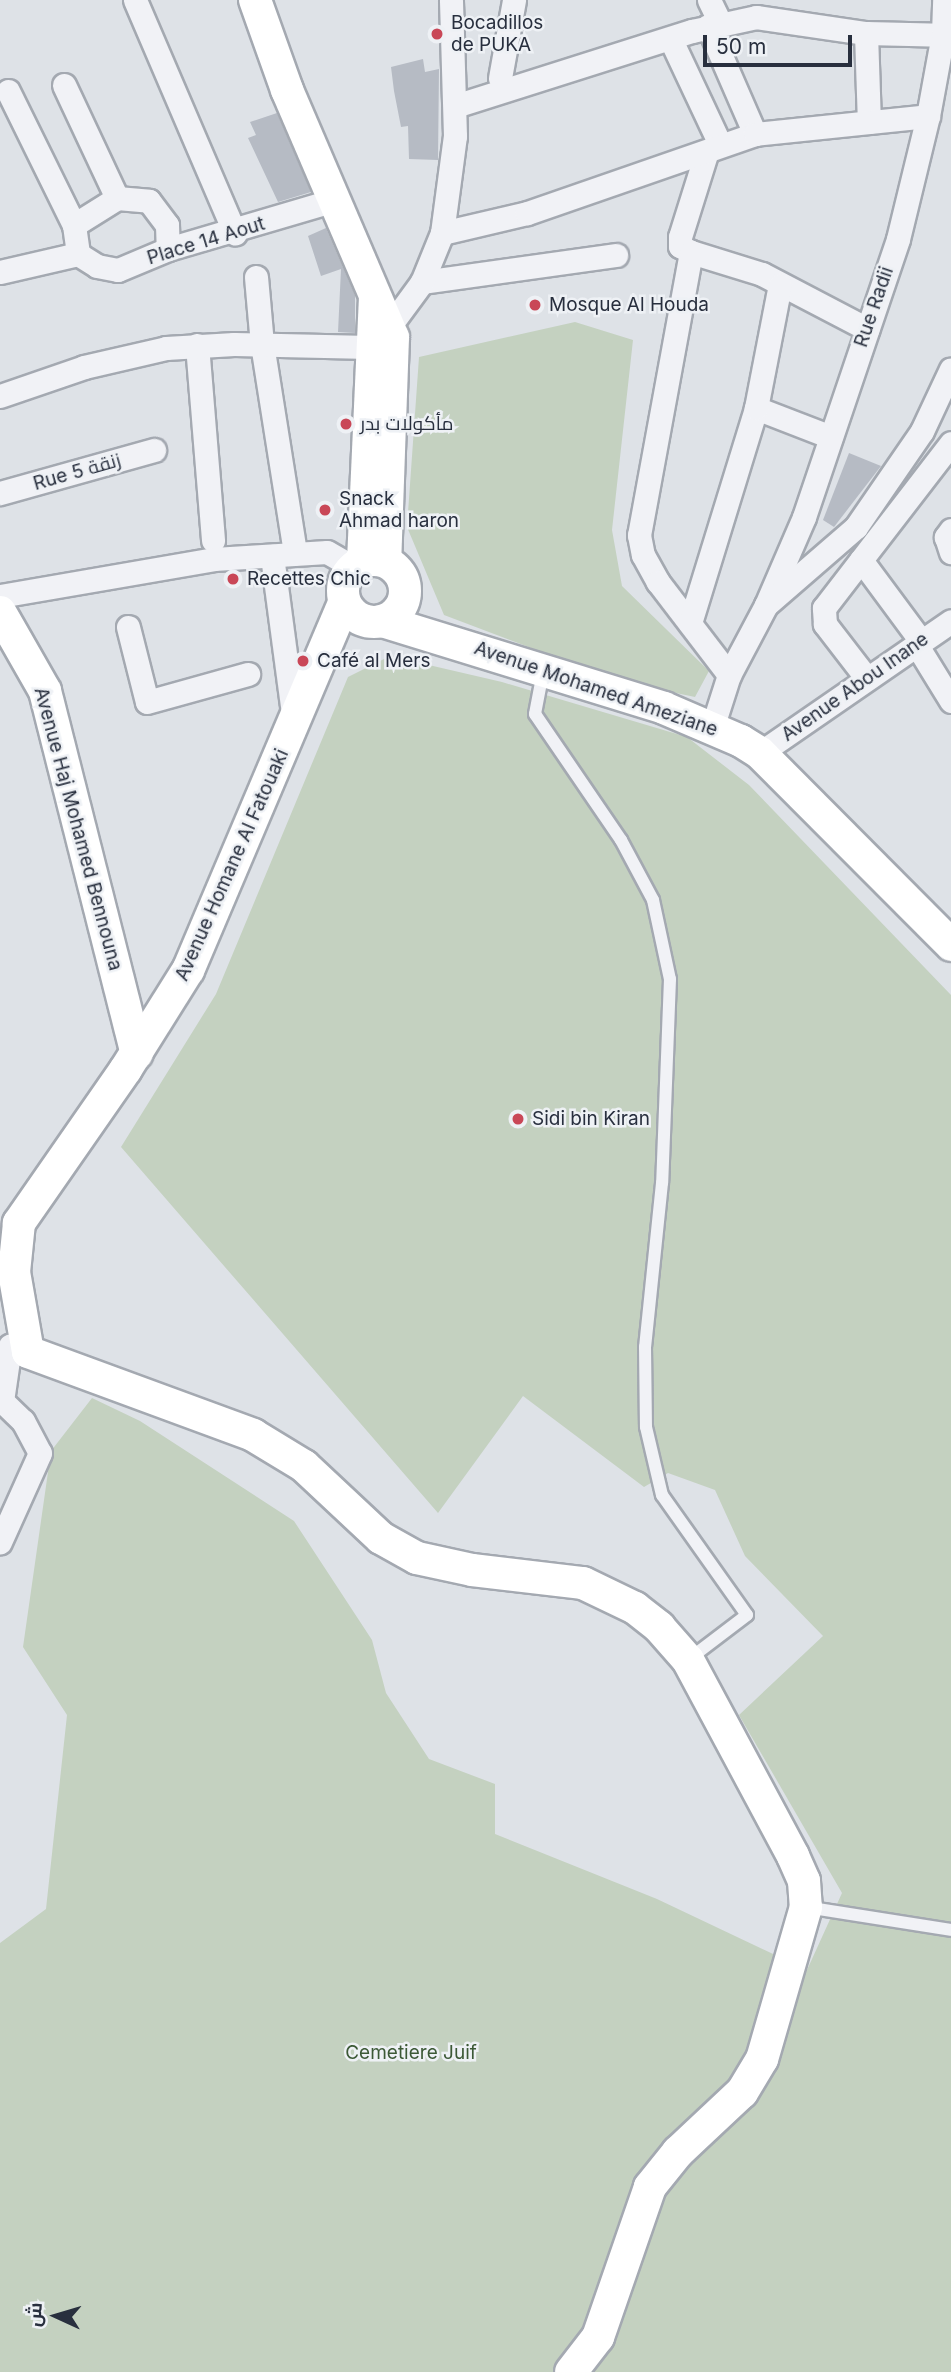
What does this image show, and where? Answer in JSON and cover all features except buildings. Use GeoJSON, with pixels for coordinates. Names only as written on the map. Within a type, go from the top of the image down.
{"type":"FeatureCollection","features":[{"type":"Feature","properties":{"kind":"street"},"geometry":{"type":"LineString","coordinates":[[135,0],[235,233]]}},
{"type":"Feature","properties":{"kind":"street"},"geometry":{"type":"LineString","coordinates":[[0,396],[137,353],[197,345],[262,344],[377,325],[422,282],[442,233],[453,172],[451,0]]}},
{"type":"Feature","properties":{"kind":"street"},"geometry":{"type":"LineString","coordinates":[[500,78],[514,0]]}},
{"type":"Feature","properties":{"kind":"street"},"geometry":{"type":"LineString","coordinates":[[709,0],[714,25],[755,134]]}},
{"type":"Feature","properties":{"kind":"street"},"geometry":{"type":"LineString","coordinates":[[756,17],[772,0]]}},
{"type":"Feature","properties":{"kind":"street","name":"Rue Radii"},"geometry":{"type":"LineString","coordinates":[[766,605],[831,437],[898,239],[947,34],[944,0]]}},
{"type":"Feature","properties":{"kind":"street"},"geometry":{"type":"LineString","coordinates":[[0,596],[163,566],[284,555],[330,552],[376,568],[395,366],[377,325],[335,200],[287,90],[256,1]]}},
{"type":"Feature","properties":{"kind":"street"},"geometry":{"type":"LineString","coordinates":[[454,106],[714,25],[756,17],[866,33],[947,34]]}},
{"type":"Feature","properties":{"kind":"street"},"geometry":{"type":"LineString","coordinates":[[866,33],[869,122]]}},
{"type":"Feature","properties":{"kind":"street"},"geometry":{"type":"LineString","coordinates":[[671,40],[713,149],[680,237],[680,246],[691,252],[745,267],[867,329]]}},
{"type":"Feature","properties":{"kind":"street"},"geometry":{"type":"LineString","coordinates":[[64,85],[117,198]]}},
{"type":"Feature","properties":{"kind":"street"},"geometry":{"type":"LineString","coordinates":[[0,272],[78,254],[74,225],[8,91]]}},
{"type":"Feature","properties":{"kind":"street"},"geometry":{"type":"LineString","coordinates":[[442,233],[527,214],[755,134],[928,116]]}},
{"type":"Feature","properties":{"kind":"street"},"geometry":{"type":"LineString","coordinates":[[74,225],[117,198],[149,201],[167,225],[168,249]]}},
{"type":"Feature","properties":{"kind":"street","name":"Place 14 Aout"},"geometry":{"type":"LineString","coordinates":[[78,254],[97,266],[118,270],[168,249],[235,233],[335,200]]}},
{"type":"Feature","properties":{"kind":"street"},"geometry":{"type":"LineString","coordinates":[[691,252],[639,536],[646,562],[729,675]]}},
{"type":"Feature","properties":{"kind":"street"},"geometry":{"type":"LineString","coordinates":[[422,282],[617,255]]}},
{"type":"Feature","properties":{"kind":"street"},"geometry":{"type":"LineString","coordinates":[[256,277],[284,555],[295,725]]}},
{"type":"Feature","properties":{"kind":"street"},"geometry":{"type":"LineString","coordinates":[[690,623],[756,408],[780,285]]}},
{"type":"Feature","properties":{"kind":"street"},"geometry":{"type":"LineString","coordinates":[[197,345],[213,540]]}},
{"type":"Feature","properties":{"kind":"street"},"geometry":{"type":"LineString","coordinates":[[713,725],[729,675],[766,605],[856,527],[922,431],[951,369]]}},
{"type":"Feature","properties":{"kind":"street"},"geometry":{"type":"LineString","coordinates":[[756,408],[831,437]]}},
{"type":"Feature","properties":{"kind":"street"},"geometry":{"type":"LineString","coordinates":[[865,676],[822,615],[951,443]]}},
{"type":"Feature","properties":{"kind":"street","name":"Rue 5 زنقة"},"geometry":{"type":"LineString","coordinates":[[0,493],[154,450]]}},
{"type":"Feature","properties":{"kind":"street"},"geometry":{"type":"LineString","coordinates":[[951,530],[946,537],[951,552]]}},
{"type":"Feature","properties":{"kind":"street"},"geometry":{"type":"LineString","coordinates":[[860,561],[918,642],[951,701]]}},
{"type":"Feature","properties":{"kind":"street","name":"Avenue Homane Al Fatouaki"},"geometry":{"type":"LineString","coordinates":[[13,1346],[10,1226],[137,1054],[188,970],[295,725],[314,675],[344,603],[343,583],[376,568],[401,607],[377,622],[314,675]]}},
{"type":"Feature","properties":{"kind":"street","name":"Avenue Mohamed Ameziane"},"geometry":{"type":"LineString","coordinates":[[376,568],[450,640]]}},
{"type":"Feature","properties":{"kind":"street","name":"Avenue Mohamed Ameziane"},"geometry":{"type":"LineString","coordinates":[[344,603],[351,612],[377,622],[450,640],[713,725],[760,753],[951,944]]}},
{"type":"Feature","properties":{"kind":"street","name":"Avenue Haj Mohamed Bennouna"},"geometry":{"type":"LineString","coordinates":[[0,612],[45,691],[137,1054]]}},
{"type":"Feature","properties":{"kind":"street","name":"Avenue Abou Inane"},"geometry":{"type":"LineString","coordinates":[[760,753],[865,676],[951,621]]}},
{"type":"Feature","properties":{"kind":"street"},"geometry":{"type":"LineString","coordinates":[[128,627],[147,702],[248,674]]}},
{"type":"Feature","properties":{"kind":"street"},"geometry":{"type":"LineString","coordinates":[[0,1542],[40,1453],[23,1421],[1,1400],[13,1346],[253,1435],[304,1466],[381,1538],[417,1558],[472,1570],[556,1578],[613,1594],[659,1627],[688,1660],[793,1856],[804,1881],[806,1907],[771,2036],[755,2075],[731,2105],[677,2152],[650,2187],[598,2337],[572,2372]]}},
{"type":"Feature","properties":{"kind":"lane"},"geometry":{"type":"LineString","coordinates":[[544,669],[535,714],[621,840],[653,900],[670,979],[662,1182],[645,1347],[646,1427],[662,1495],[747,1615],[688,1660]]}},
{"type":"Feature","properties":{"kind":"lane"},"geometry":{"type":"LineString","coordinates":[[806,1907],[951,1930]]}},
{"type":"Feature","properties":{"kind":"green space"},"geometry":{"type":"Polygon","coordinates":[[[575,322],[633,340],[612,530],[622,586],[709,671],[695,697],[619,681],[444,615],[407,527],[419,357],[575,322]]]}},
{"type":"Feature","properties":{"kind":"green space","name":"Cemetiere Juif"},"geometry":{"type":"Polygon","coordinates":[[[390,656],[502,682],[687,737],[749,785],[951,995],[951,2372],[0,2372],[0,1943],[46,1909],[67,1715],[23,1647],[51,1451],[92,1398],[140,1421],[294,1521],[372,1640],[386,1693],[429,1759],[495,1784],[495,1834],[657,1899],[807,1970],[842,1893],[739,1715],[823,1636],[745,1556],[715,1490],[668,1473],[644,1487],[523,1396],[438,1513],[121,1147],[216,994],[348,677],[390,656]]]}},
{"type":"Feature","properties":{"kind":"place","name":"Bocadillos de PUKA"},"geometry":{"type":"Point","coordinates":[437,34]}},
{"type":"Feature","properties":{"kind":"place","name":"Mosque Al Houda"},"geometry":{"type":"Point","coordinates":[535,305]}},
{"type":"Feature","properties":{"kind":"place","name":"مأكولات بدر"},"geometry":{"type":"Point","coordinates":[346,424]}},
{"type":"Feature","properties":{"kind":"place","name":"Snack Ahmad haron"},"geometry":{"type":"Point","coordinates":[325,510]}},
{"type":"Feature","properties":{"kind":"place","name":"Recettes Chic"},"geometry":{"type":"Point","coordinates":[233,579]}},
{"type":"Feature","properties":{"kind":"place","name":"Café al Mers"},"geometry":{"type":"Point","coordinates":[303,661]}},
{"type":"Feature","properties":{"kind":"place","name":"Sidi bin Kiran"},"geometry":{"type":"Point","coordinates":[518,1119]}}]}
